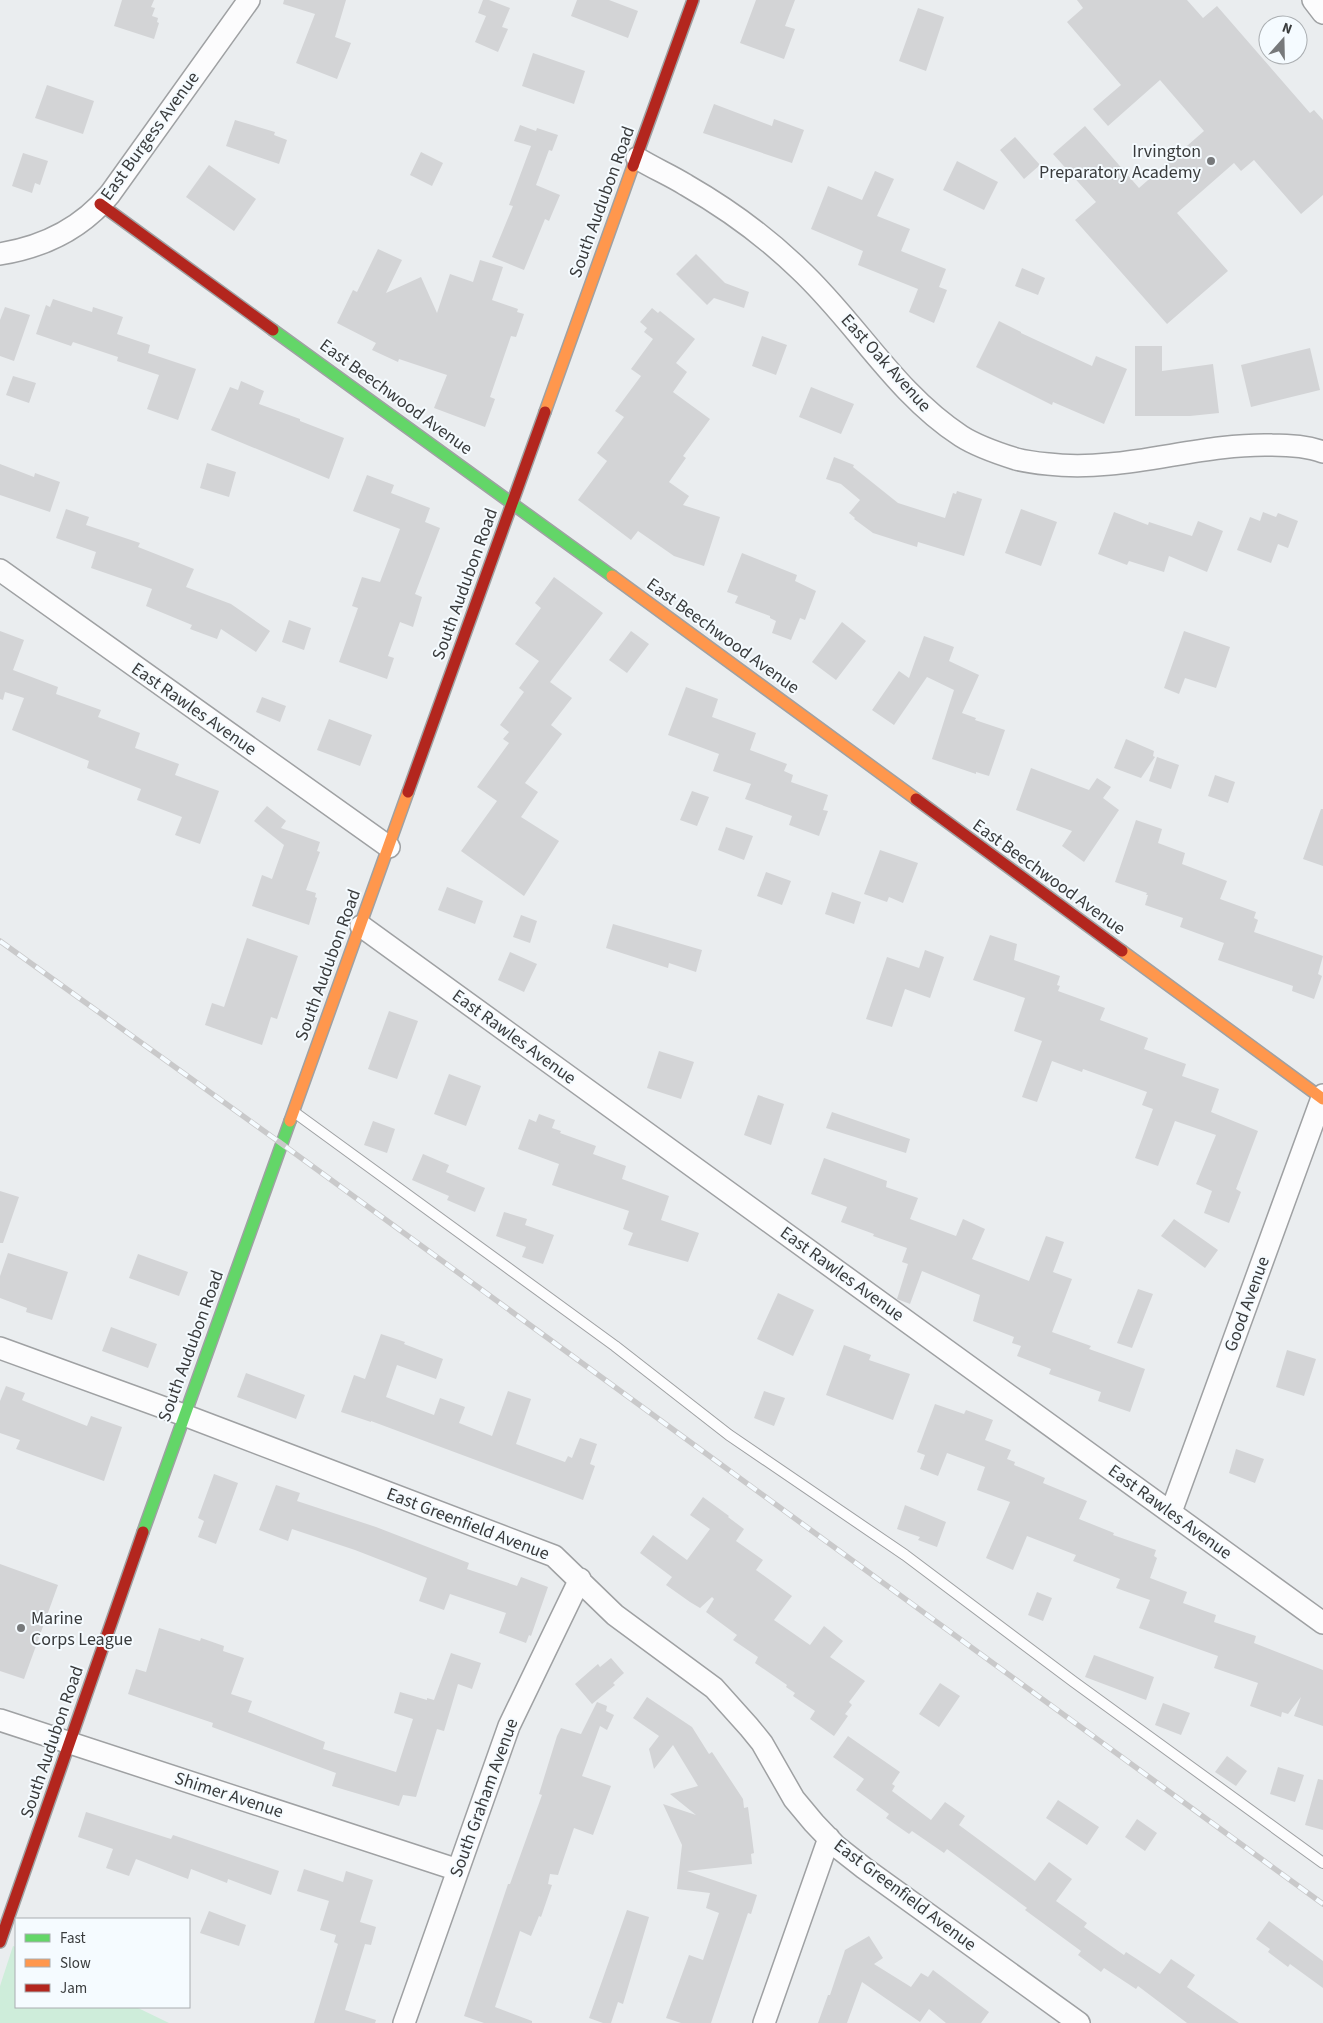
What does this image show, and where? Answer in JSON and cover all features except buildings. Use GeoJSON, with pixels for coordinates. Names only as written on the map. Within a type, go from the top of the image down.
{"type":"FeatureCollection","features":[{"type":"Feature","properties":{"kind":"street","name":"East Burgess Avenue"},"geometry":{"type":"LineString","coordinates":[[0,254],[26,248],[60,236],[77,225],[110,194],[249,0]]}},
{"type":"Feature","properties":{"kind":"street","name":"South Audubon Road"},"geometry":{"type":"LineString","coordinates":[[0,1942],[184,1415],[693,0]]}},
{"type":"Feature","properties":{"kind":"street"},"geometry":{"type":"LineString","coordinates":[[1313,0],[1323,12]]}},
{"type":"Feature","properties":{"kind":"street","name":"East Oak Avenue"},"geometry":{"type":"LineString","coordinates":[[637,158],[689,186],[722,208],[800,269],[834,304],[903,387],[946,426],[980,446],[1018,460],[1038,464],[1078,467],[1247,444],[1286,445],[1323,452]]}},
{"type":"Feature","properties":{"kind":"street","name":"East Beechwood Avenue"},"geometry":{"type":"LineString","coordinates":[[100,204],[513,503],[1323,1097]]}},
{"type":"Feature","properties":{"kind":"street","name":"East Rawles Avenue"},"geometry":{"type":"LineString","coordinates":[[0,570],[389,847]]}},
{"type":"Feature","properties":{"kind":"street","name":"East Rawles Avenue"},"geometry":{"type":"LineString","coordinates":[[361,926],[1323,1623]]}},
{"type":"Feature","properties":{"kind":"street","name":"Good Avenue"},"geometry":{"type":"LineString","coordinates":[[1170,1512],[1323,1097]]}},
{"type":"Feature","properties":{"kind":"street","name":"East Greenfield Avenue"},"geometry":{"type":"LineString","coordinates":[[0,1348],[184,1415],[554,1556],[580,1579],[615,1615],[714,1688],[749,1727],[762,1744],[794,1799],[829,1838],[864,1868],[1079,2023]]}},
{"type":"Feature","properties":{"kind":"street","name":"South Graham Avenue"},"geometry":{"type":"LineString","coordinates":[[404,2023],[509,1726],[580,1579]]}},
{"type":"Feature","properties":{"kind":"street","name":"Shimer Avenue"},"geometry":{"type":"LineString","coordinates":[[0,1720],[458,1870]]}},
{"type":"Feature","properties":{"kind":"street"},"geometry":{"type":"LineString","coordinates":[[764,2023],[829,1838]]}},
{"type":"Feature","properties":{"kind":"lane"},"geometry":{"type":"LineString","coordinates":[[294,1112],[615,1346],[729,1435],[905,1556],[1090,1694],[1323,1863]]}},
{"type":"Feature","properties":{"kind":"green space"},"geometry":{"type":"Polygon","coordinates":[[[13,1946],[15,1947],[15,2008],[138,2008],[169,2023],[0,2023],[0,1986],[13,1946]]]}},
{"type":"Feature","properties":{"kind":"railway"},"geometry":{"type":"LineString","coordinates":[[0,941],[282,1144],[1323,1904]]}},
{"type":"Feature","properties":{"kind":"traffic: fast"},"geometry":{"type":"LineString","coordinates":[[273,330],[612,576]]}},
{"type":"Feature","properties":{"kind":"traffic: fast"},"geometry":{"type":"LineString","coordinates":[[143,1532],[290,1121]]}},
{"type":"Feature","properties":{"kind":"traffic: slow"},"geometry":{"type":"LineString","coordinates":[[545,412],[633,166]]}},
{"type":"Feature","properties":{"kind":"traffic: slow"},"geometry":{"type":"LineString","coordinates":[[612,576],[916,799]]}},
{"type":"Feature","properties":{"kind":"traffic: slow"},"geometry":{"type":"LineString","coordinates":[[290,1121],[408,792]]}},
{"type":"Feature","properties":{"kind":"traffic: slow"},"geometry":{"type":"LineString","coordinates":[[1122,951],[1323,1099]]}},
{"type":"Feature","properties":{"kind":"traffic: jam"},"geometry":{"type":"LineString","coordinates":[[633,166],[693,0]]}},
{"type":"Feature","properties":{"kind":"traffic: jam"},"geometry":{"type":"LineString","coordinates":[[100,204],[273,330]]}},
{"type":"Feature","properties":{"kind":"traffic: jam"},"geometry":{"type":"LineString","coordinates":[[408,792],[545,412]]}},
{"type":"Feature","properties":{"kind":"traffic: jam"},"geometry":{"type":"LineString","coordinates":[[916,799],[1122,951]]}},
{"type":"Feature","properties":{"kind":"traffic: jam"},"geometry":{"type":"LineString","coordinates":[[0,1942],[143,1532]]}},
{"type":"Feature","properties":{"kind":"place","name":"Irvington Preparatory Academy"},"geometry":{"type":"Point","coordinates":[1211,161]}},
{"type":"Feature","properties":{"kind":"place","name":"Marine Corps League"},"geometry":{"type":"Point","coordinates":[21,1628]}}]}
